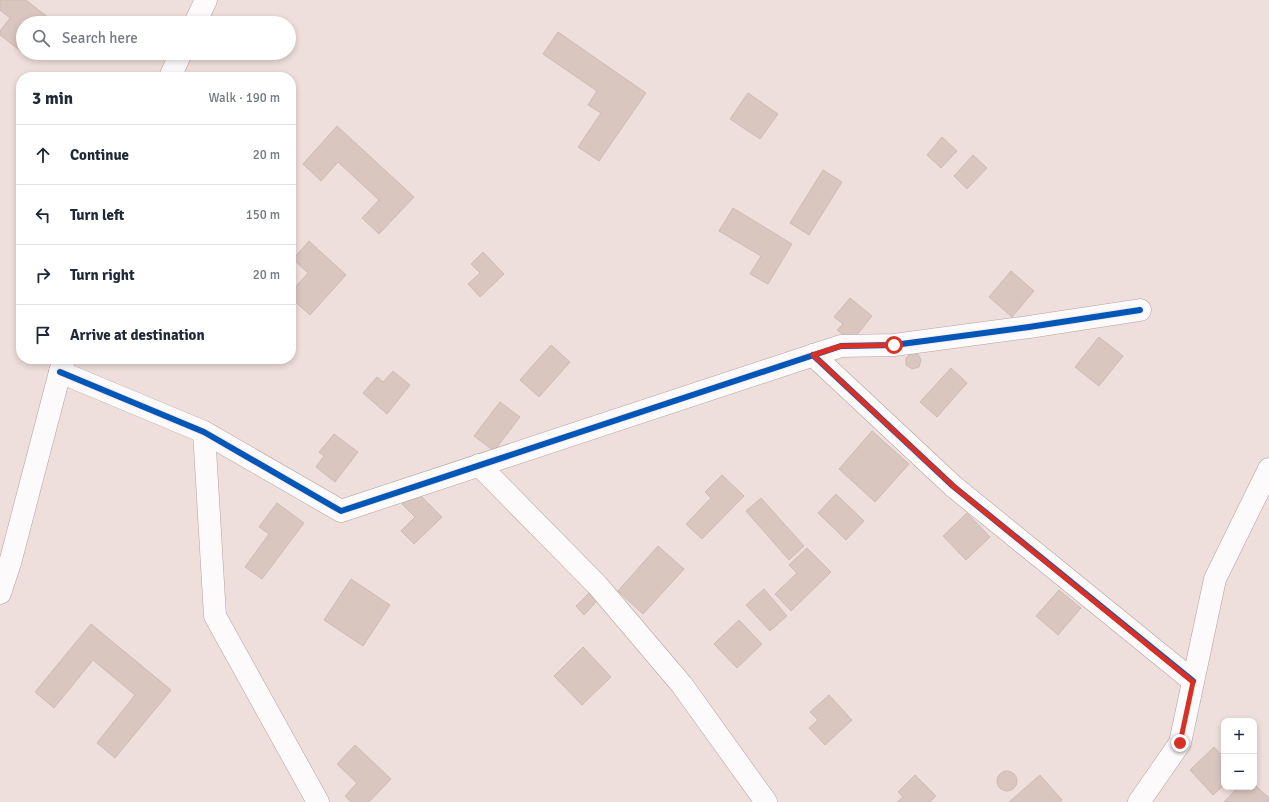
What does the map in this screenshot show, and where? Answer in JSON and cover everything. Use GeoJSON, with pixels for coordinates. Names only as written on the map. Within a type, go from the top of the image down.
{"type":"FeatureCollection","features":[{"type":"Feature","properties":{"kind":"street"},"geometry":{"type":"LineString","coordinates":[[198,16],[206,0]]}},
{"type":"Feature","properties":{"kind":"street"},"geometry":{"type":"LineString","coordinates":[[172,72],[178,60]]}},
{"type":"Feature","properties":{"kind":"street"},"geometry":{"type":"LineString","coordinates":[[0,593],[10,563],[62,366],[204,432],[341,511],[841,346],[894,345],[1140,310]]}},
{"type":"Feature","properties":{"kind":"street"},"geometry":{"type":"LineString","coordinates":[[813,355],[953,486],[1193,682]]}},
{"type":"Feature","properties":{"kind":"street"},"geometry":{"type":"LineString","coordinates":[[204,432],[215,616],[318,802]]}},
{"type":"Feature","properties":{"kind":"street"},"geometry":{"type":"LineString","coordinates":[[479,465],[598,586],[682,686],[766,802]]}},
{"type":"Feature","properties":{"kind":"street"},"geometry":{"type":"LineString","coordinates":[[1139,802],[1180,743],[1215,579],[1269,469]]}},
{"type":"Feature","properties":{"kind":"building"},"geometry":{"type":"Polygon","coordinates":[[[0,0],[26,0],[46,16],[16,16],[16,48],[0,35],[0,31],[10,18],[0,10],[0,0]]]}},
{"type":"Feature","properties":{"kind":"building"},"geometry":{"type":"Polygon","coordinates":[[[558,32],[646,93],[599,161],[578,147],[601,113],[588,105],[597,91],[543,54],[558,32]]]}},
{"type":"Feature","properties":{"kind":"building"},"geometry":{"type":"Polygon","coordinates":[[[748,93],[778,114],[760,139],[730,119],[748,93]]]}},
{"type":"Feature","properties":{"kind":"building"},"geometry":{"type":"Polygon","coordinates":[[[337,126],[414,197],[379,234],[362,218],[379,200],[338,162],[321,181],[303,164],[337,126]]]}},
{"type":"Feature","properties":{"kind":"building"},"geometry":{"type":"Polygon","coordinates":[[[942,137],[957,151],[941,168],[927,155],[942,137]]]}},
{"type":"Feature","properties":{"kind":"building"},"geometry":{"type":"Polygon","coordinates":[[[973,155],[987,168],[967,189],[954,176],[973,155]]]}},
{"type":"Feature","properties":{"kind":"building"},"geometry":{"type":"Polygon","coordinates":[[[823,170],[842,182],[809,235],[790,223],[823,170]]]}},
{"type":"Feature","properties":{"kind":"building"},"geometry":{"type":"Polygon","coordinates":[[[733,208],[792,244],[768,284],[750,274],[761,256],[719,231],[733,208]]]}},
{"type":"Feature","properties":{"kind":"building"},"geometry":{"type":"Polygon","coordinates":[[[309,241],[346,275],[310,315],[296,302],[296,286],[308,273],[296,262],[296,256],[309,241]]]}},
{"type":"Feature","properties":{"kind":"building"},"geometry":{"type":"Polygon","coordinates":[[[483,252],[504,274],[480,297],[468,284],[480,273],[471,264],[483,252]]]}},
{"type":"Feature","properties":{"kind":"building"},"geometry":{"type":"Polygon","coordinates":[[[1011,271],[1034,291],[1012,317],[989,297],[1011,271]]]}},
{"type":"Feature","properties":{"kind":"building"},"geometry":{"type":"Polygon","coordinates":[[[850,298],[872,316],[852,341],[837,330],[843,324],[834,317],[850,298]]]}},
{"type":"Feature","properties":{"kind":"building"},"geometry":{"type":"Polygon","coordinates":[[[1099,337],[1123,356],[1099,386],[1075,367],[1099,337]]]}},
{"type":"Feature","properties":{"kind":"building"},"geometry":{"type":"Polygon","coordinates":[[[551,345],[570,362],[539,397],[520,380],[551,345]]]}},
{"type":"Feature","properties":{"kind":"building"},"geometry":{"type":"Polygon","coordinates":[[[911,353],[918,354],[921,360],[919,367],[912,369],[906,365],[906,358],[911,353]]]}},
{"type":"Feature","properties":{"kind":"building"},"geometry":{"type":"Polygon","coordinates":[[[951,368],[967,383],[937,417],[920,402],[951,368]]]}},
{"type":"Feature","properties":{"kind":"building"},"geometry":{"type":"Polygon","coordinates":[[[393,371],[410,385],[387,414],[363,393],[377,377],[383,382],[393,371]]]}},
{"type":"Feature","properties":{"kind":"building"},"geometry":{"type":"Polygon","coordinates":[[[500,402],[520,417],[494,451],[474,436],[500,402]]]}},
{"type":"Feature","properties":{"kind":"building"},"geometry":{"type":"Polygon","coordinates":[[[872,431],[909,464],[875,502],[839,469],[872,431]]]}},
{"type":"Feature","properties":{"kind":"building"},"geometry":{"type":"Polygon","coordinates":[[[334,434],[358,452],[335,482],[316,467],[324,456],[319,452],[334,434]]]}},
{"type":"Feature","properties":{"kind":"building"},"geometry":{"type":"Polygon","coordinates":[[[722,475],[744,496],[702,539],[686,524],[711,498],[705,492],[722,475]]]}},
{"type":"Feature","properties":{"kind":"building"},"geometry":{"type":"Polygon","coordinates":[[[416,491],[442,517],[414,544],[401,531],[415,517],[402,504],[416,491]]]}},
{"type":"Feature","properties":{"kind":"building"},"geometry":{"type":"Polygon","coordinates":[[[836,494],[864,521],[846,540],[818,513],[836,494]]]}},
{"type":"Feature","properties":{"kind":"building"},"geometry":{"type":"Polygon","coordinates":[[[761,498],[804,546],[789,560],[746,511],[761,498]]]}},
{"type":"Feature","properties":{"kind":"building"},"geometry":{"type":"Polygon","coordinates":[[[277,503],[304,523],[262,579],[245,567],[269,534],[259,527],[277,503]]]}},
{"type":"Feature","properties":{"kind":"building"},"geometry":{"type":"Polygon","coordinates":[[[967,513],[990,537],[966,560],[943,536],[967,513]]]}},
{"type":"Feature","properties":{"kind":"building"},"geometry":{"type":"Polygon","coordinates":[[[658,546],[684,569],[643,614],[618,591],[658,546]]]}},
{"type":"Feature","properties":{"kind":"building"},"geometry":{"type":"Polygon","coordinates":[[[807,548],[831,572],[791,611],[775,594],[797,573],[789,565],[807,548]]]}},
{"type":"Feature","properties":{"kind":"building"},"geometry":{"type":"Polygon","coordinates":[[[351,579],[390,605],[363,646],[324,620],[351,579]]]}},
{"type":"Feature","properties":{"kind":"building"},"geometry":{"type":"Polygon","coordinates":[[[764,589],[787,616],[770,631],[746,605],[764,589]]]}},
{"type":"Feature","properties":{"kind":"building"},"geometry":{"type":"Polygon","coordinates":[[[1059,590],[1081,608],[1058,635],[1036,616],[1059,590]]]}},
{"type":"Feature","properties":{"kind":"building"},"geometry":{"type":"Polygon","coordinates":[[[590,592],[598,600],[584,615],[576,606],[590,592]]]}},
{"type":"Feature","properties":{"kind":"building"},"geometry":{"type":"Polygon","coordinates":[[[739,620],[762,644],[737,668],[714,644],[739,620]]]}},
{"type":"Feature","properties":{"kind":"building"},"geometry":{"type":"Polygon","coordinates":[[[91,624],[171,690],[115,758],[97,743],[135,695],[93,660],[54,708],[35,692],[91,624]]]}},
{"type":"Feature","properties":{"kind":"building"},"geometry":{"type":"Polygon","coordinates":[[[583,647],[611,677],[582,705],[554,676],[583,647]]]}},
{"type":"Feature","properties":{"kind":"building"},"geometry":{"type":"Polygon","coordinates":[[[829,695],[852,720],[825,745],[809,728],[818,720],[810,712],[829,695]]]}},
{"type":"Feature","properties":{"kind":"building"},"geometry":{"type":"Polygon","coordinates":[[[355,745],[391,779],[369,802],[351,802],[345,796],[357,783],[337,764],[355,745]]]}},
{"type":"Feature","properties":{"kind":"building"},"geometry":{"type":"Polygon","coordinates":[[[1214,747],[1221,755],[1221,788],[1213,795],[1190,770],[1214,747]]]}},
{"type":"Feature","properties":{"kind":"building"},"geometry":{"type":"Polygon","coordinates":[[[1003,771],[1011,771],[1017,777],[1017,785],[1011,791],[1003,791],[997,785],[997,777],[1003,771]]]}},
{"type":"Feature","properties":{"kind":"building"},"geometry":{"type":"Polygon","coordinates":[[[915,775],[936,796],[930,802],[897,802],[903,797],[898,792],[915,775]]]}},
{"type":"Feature","properties":{"kind":"building"},"geometry":{"type":"Polygon","coordinates":[[[1040,775],[1062,800],[1060,802],[1009,802],[1040,775]]]}},
{"type":"Feature","properties":{"kind":"building"},"geometry":{"type":"Polygon","coordinates":[[[1257,787],[1269,798],[1269,802],[1224,802],[1235,790],[1257,790],[1257,787]]]}},
{"type":"Feature","properties":{"kind":"cycle path"},"geometry":{"type":"LineString","coordinates":[[60,372],[204,432],[341,511],[841,346],[894,345],[1140,310]]}},
{"type":"Feature","properties":{"kind":"cycle path"},"geometry":{"type":"LineString","coordinates":[[813,355],[953,486],[1193,681]]}},
{"type":"Feature","properties":{"kind":"route"},"geometry":{"type":"LineString","coordinates":[[894,345],[841,346],[813,355],[953,486],[1193,682],[1180,743]]}}]}
